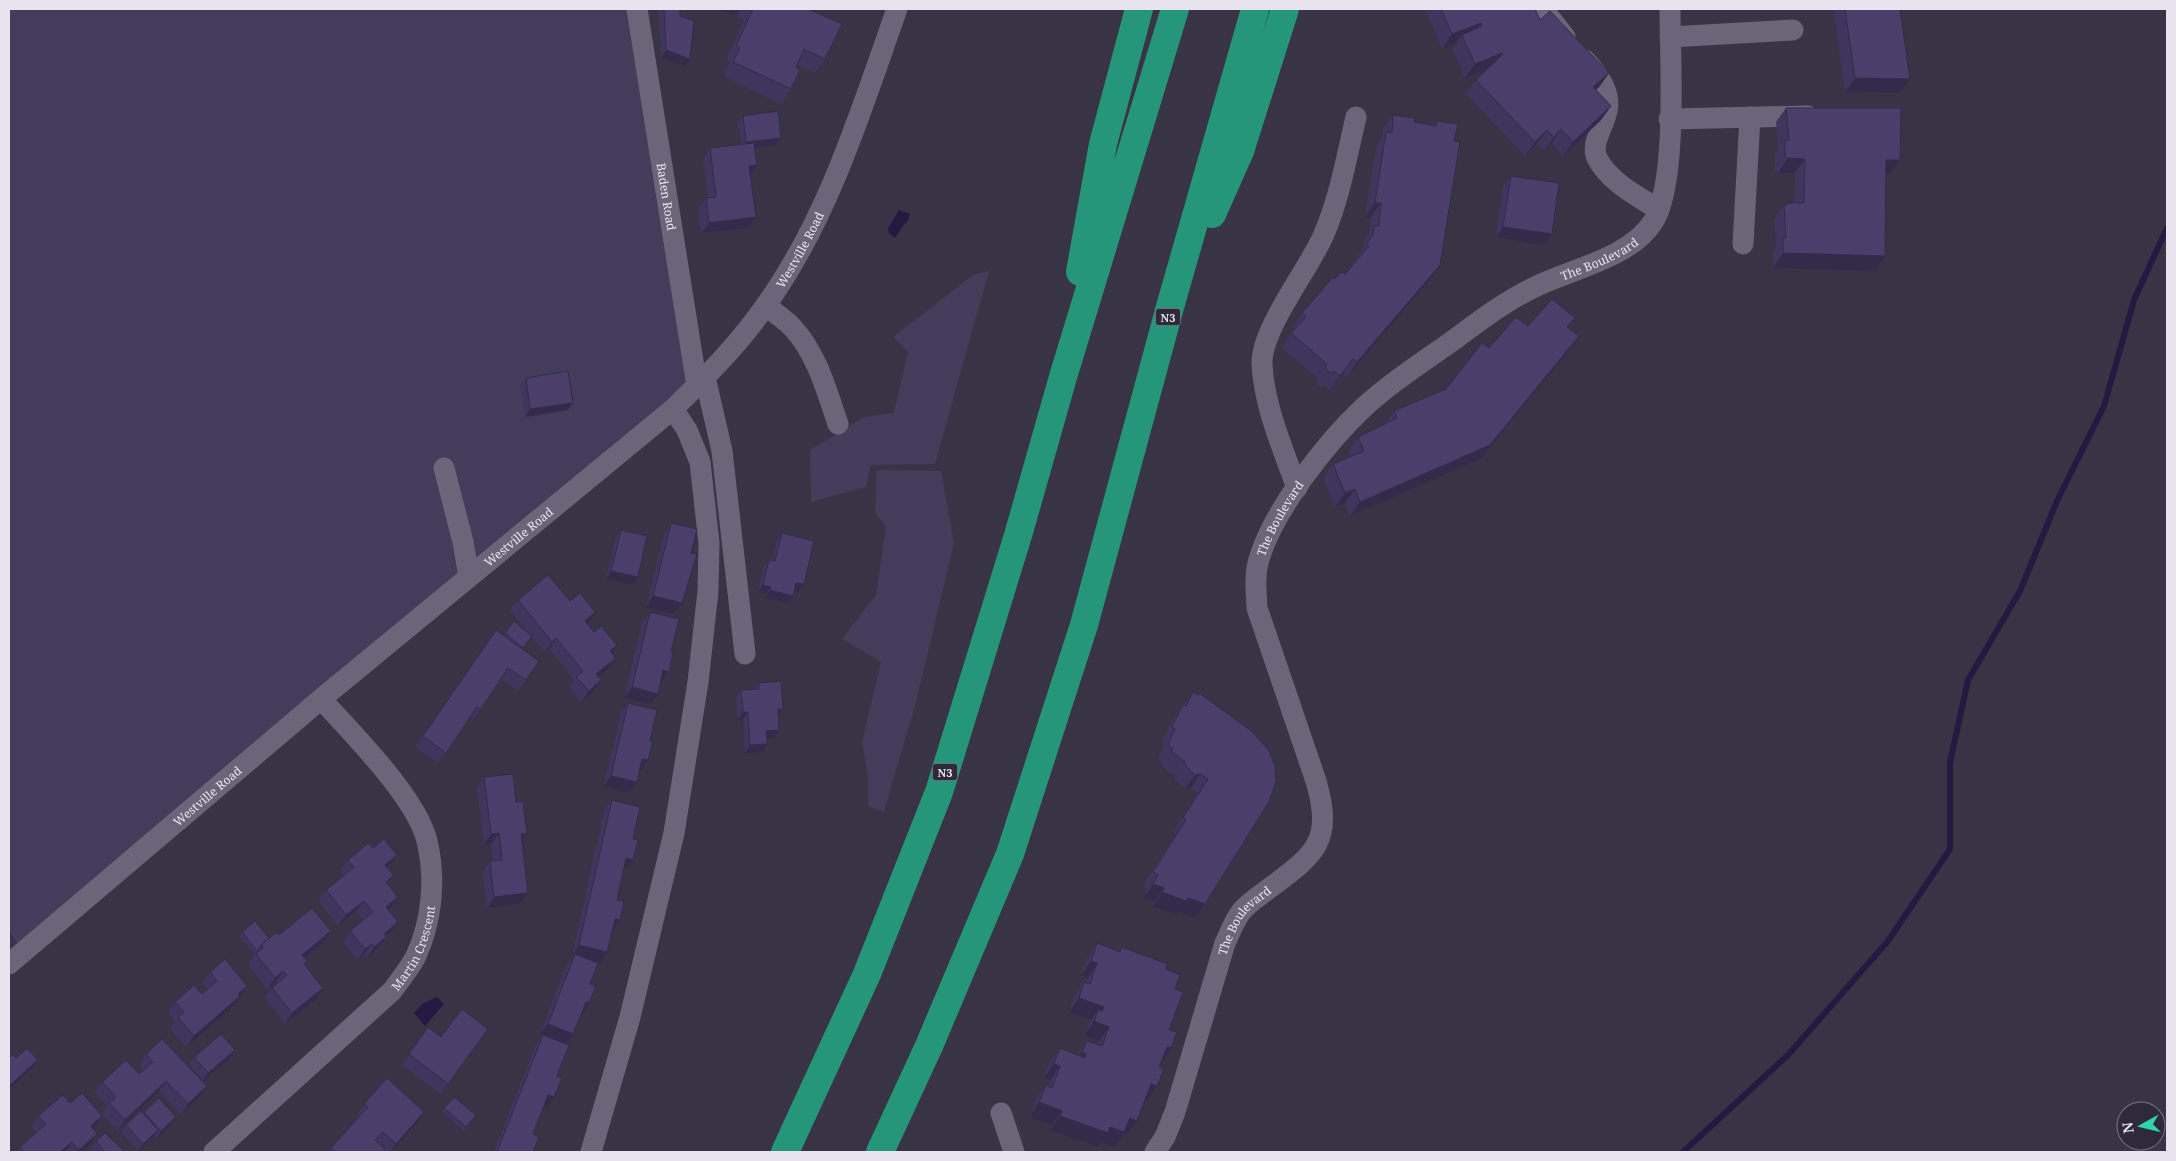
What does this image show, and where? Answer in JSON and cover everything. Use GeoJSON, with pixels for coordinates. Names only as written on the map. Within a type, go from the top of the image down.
{"type":"FeatureCollection","features":[{"type":"Feature","properties":{"kind":"highway"},"geometry":{"type":"LineString","coordinates":[[1063,377],[1103,144],[1139,9]]}},
{"type":"Feature","properties":{"kind":"highway","name":"N3"},"geometry":{"type":"LineString","coordinates":[[785,1152],[867,974],[939,792],[1019,532],[1063,377],[1175,9]]}},
{"type":"Feature","properties":{"kind":"highway","name":"N3"},"geometry":{"type":"LineString","coordinates":[[880,1152],[929,1046],[1010,854],[1084,626],[1170,307],[1255,9]]}},
{"type":"Feature","properties":{"kind":"highway"},"geometry":{"type":"LineString","coordinates":[[1170,307],[1240,150],[1285,9]]}},
{"type":"Feature","properties":{"kind":"street","name":"Baden Road"},"geometry":{"type":"LineString","coordinates":[[637,9],[701,381],[722,451],[745,654]]}},
{"type":"Feature","properties":{"kind":"street","name":"Westville Road"},"geometry":{"type":"LineString","coordinates":[[9,964],[321,699],[673,409],[701,381],[748,330],[766,306],[808,236],[847,153],[897,9]]}},
{"type":"Feature","properties":{"kind":"street"},"geometry":{"type":"LineString","coordinates":[[1543,9],[1600,78],[1607,94],[1607,116],[1597,136],[1597,157],[1614,179],[1659,210]]}},
{"type":"Feature","properties":{"kind":"street","name":"The Boulevard"},"geometry":{"type":"LineString","coordinates":[[1155,1152],[1165,1137],[1175,1112],[1225,943],[1233,927],[1241,912],[1306,860],[1316,844],[1324,824],[1323,806],[1316,781],[1261,621],[1255,582],[1260,556],[1284,506],[1322,452],[1362,409],[1487,316],[1534,287],[1586,267],[1628,247],[1652,224],[1666,188],[1670,9]]}},
{"type":"Feature","properties":{"kind":"street"},"geometry":{"type":"LineString","coordinates":[[1670,37],[1793,30]]}},
{"type":"Feature","properties":{"kind":"street"},"geometry":{"type":"LineString","coordinates":[[1297,488],[1277,432],[1266,389],[1262,362],[1269,338],[1288,295],[1312,260],[1326,232],[1342,177],[1356,116]]}},
{"type":"Feature","properties":{"kind":"street"},"geometry":{"type":"LineString","coordinates":[[1669,119],[1826,116]]}},
{"type":"Feature","properties":{"kind":"street"},"geometry":{"type":"LineString","coordinates":[[1743,244],[1750,117]]}},
{"type":"Feature","properties":{"kind":"street"},"geometry":{"type":"LineString","coordinates":[[766,306],[793,328],[807,347],[822,376],[838,424]]}},
{"type":"Feature","properties":{"kind":"street"},"geometry":{"type":"LineString","coordinates":[[591,1152],[630,1016],[674,833],[698,682],[706,609],[709,543],[700,462],[687,430],[673,409]]}},
{"type":"Feature","properties":{"kind":"street"},"geometry":{"type":"LineString","coordinates":[[444,468],[463,542],[469,577]]}},
{"type":"Feature","properties":{"kind":"street","name":"Martin Crescent"},"geometry":{"type":"LineString","coordinates":[[214,1152],[392,991],[415,958],[429,921],[431,879],[427,840],[410,805],[379,763],[321,699]]}},
{"type":"Feature","properties":{"kind":"street"},"geometry":{"type":"LineString","coordinates":[[1001,1113],[1014,1152]]}},
{"type":"Feature","properties":{"kind":"shaded area"},"geometry":{"type":"Polygon","coordinates":[[[9,9],[635,9],[693,385],[19,945],[9,931],[9,9]]]}},
{"type":"Feature","properties":{"kind":"shaded area"},"geometry":{"type":"Polygon","coordinates":[[[899,210],[910,214],[908,221],[895,238],[889,233],[888,228],[899,210]]]}},
{"type":"Feature","properties":{"kind":"shaded area"},"geometry":{"type":"Polygon","coordinates":[[[989,271],[935,464],[871,465],[866,487],[811,502],[810,450],[864,417],[894,413],[908,352],[893,337],[973,275],[989,271]]]}},
{"type":"Feature","properties":{"kind":"shaded area"},"geometry":{"type":"Polygon","coordinates":[[[877,470],[941,471],[954,543],[916,702],[884,812],[868,806],[868,777],[862,742],[881,662],[842,639],[876,595],[886,526],[875,513],[877,470]]]}},
{"type":"Feature","properties":{"kind":"shaded area"},"geometry":{"type":"Polygon","coordinates":[[[437,997],[444,1004],[425,1026],[414,1013],[422,1004],[437,997]]]}},
{"type":"Feature","properties":{"kind":"building"},"geometry":{"type":"Polygon","coordinates":[[[664,9],[680,9],[680,16],[694,21],[690,59],[666,50],[664,9]]]}},
{"type":"Feature","properties":{"kind":"building"},"geometry":{"type":"Polygon","coordinates":[[[753,9],[808,9],[842,24],[825,59],[804,49],[796,67],[800,70],[791,89],[733,62],[740,48],[736,46],[753,9]]]}},
{"type":"Feature","properties":{"kind":"building"},"geometry":{"type":"Polygon","coordinates":[[[1441,9],[1535,9],[1540,20],[1550,11],[1609,73],[1593,87],[1611,106],[1573,142],[1561,129],[1554,137],[1547,130],[1535,142],[1476,80],[1502,55],[1502,53],[1475,64],[1462,35],[1482,26],[1481,23],[1452,34],[1441,9]]]}},
{"type":"Feature","properties":{"kind":"building"},"geometry":{"type":"Polygon","coordinates":[[[1845,9],[1900,9],[1910,79],[1855,78],[1845,9]]]}},
{"type":"Feature","properties":{"kind":"building"},"geometry":{"type":"Polygon","coordinates":[[[1786,108],[1901,108],[1900,160],[1886,160],[1885,256],[1783,253],[1783,238],[1786,238],[1784,205],[1787,205],[1787,203],[1804,203],[1805,159],[1788,158],[1785,156],[1785,140],[1789,140],[1786,108]]]}},
{"type":"Feature","properties":{"kind":"building"},"geometry":{"type":"Polygon","coordinates":[[[778,111],[781,138],[746,142],[743,116],[778,111]]]}},
{"type":"Feature","properties":{"kind":"building"},"geometry":{"type":"Polygon","coordinates":[[[1393,115],[1415,118],[1414,122],[1436,126],[1437,121],[1458,124],[1454,141],[1460,142],[1440,265],[1357,362],[1353,359],[1340,376],[1334,371],[1332,374],[1325,368],[1327,364],[1291,333],[1306,317],[1302,313],[1333,277],[1335,279],[1342,272],[1345,274],[1369,246],[1366,244],[1373,235],[1374,226],[1379,226],[1381,203],[1375,203],[1386,132],[1392,133],[1393,115]]]}},
{"type":"Feature","properties":{"kind":"building"},"geometry":{"type":"Polygon","coordinates":[[[754,143],[757,165],[749,166],[756,217],[709,223],[706,198],[716,197],[710,148],[754,143]]]}},
{"type":"Feature","properties":{"kind":"building"},"geometry":{"type":"Polygon","coordinates":[[[1511,176],[1559,183],[1552,234],[1503,227],[1511,176]]]}},
{"type":"Feature","properties":{"kind":"building"},"geometry":{"type":"Polygon","coordinates":[[[1552,299],[1575,318],[1567,327],[1579,336],[1490,445],[1360,502],[1355,489],[1345,493],[1333,464],[1364,451],[1358,437],[1397,418],[1394,411],[1446,389],[1482,343],[1489,348],[1516,317],[1528,326],[1552,299]]]}},
{"type":"Feature","properties":{"kind":"building"},"geometry":{"type":"Polygon","coordinates":[[[568,371],[573,403],[530,409],[526,378],[568,371]]]}},
{"type":"Feature","properties":{"kind":"building"},"geometry":{"type":"Polygon","coordinates":[[[671,523],[697,529],[691,553],[697,554],[682,603],[653,596],[671,523]]]}},
{"type":"Feature","properties":{"kind":"building"},"geometry":{"type":"Polygon","coordinates":[[[621,530],[647,536],[638,577],[611,571],[621,530]]]}},
{"type":"Feature","properties":{"kind":"building"},"geometry":{"type":"Polygon","coordinates":[[[782,533],[814,541],[804,584],[796,583],[793,596],[770,590],[771,587],[763,585],[769,560],[775,561],[782,533]]]}},
{"type":"Feature","properties":{"kind":"building"},"geometry":{"type":"Polygon","coordinates":[[[548,575],[570,601],[580,593],[595,612],[585,621],[594,632],[601,626],[617,645],[610,651],[616,658],[596,674],[601,680],[589,691],[576,677],[583,671],[556,638],[552,642],[518,600],[548,575]]]}},
{"type":"Feature","properties":{"kind":"building"},"geometry":{"type":"Polygon","coordinates":[[[650,612],[679,619],[671,652],[673,653],[669,672],[663,670],[658,694],[632,687],[650,612]]]}},
{"type":"Feature","properties":{"kind":"building"},"geometry":{"type":"Polygon","coordinates":[[[514,621],[532,636],[523,648],[505,633],[514,621]]]}},
{"type":"Feature","properties":{"kind":"building"},"geometry":{"type":"Polygon","coordinates":[[[496,630],[539,661],[526,680],[508,668],[481,709],[477,707],[446,753],[423,736],[496,630]]]}},
{"type":"Feature","properties":{"kind":"building"},"geometry":{"type":"Polygon","coordinates":[[[781,681],[783,709],[778,709],[779,730],[766,731],[767,744],[750,745],[748,712],[743,712],[741,690],[759,689],[759,683],[781,681]]]}},
{"type":"Feature","properties":{"kind":"building"},"geometry":{"type":"Polygon","coordinates":[[[1193,692],[1198,695],[1199,693],[1253,732],[1269,751],[1275,766],[1276,781],[1270,800],[1205,904],[1188,898],[1186,901],[1162,892],[1164,888],[1153,884],[1158,875],[1153,872],[1186,820],[1183,818],[1208,779],[1200,774],[1195,775],[1185,765],[1185,762],[1171,751],[1173,749],[1168,745],[1175,729],[1172,727],[1183,705],[1186,706],[1193,692]]]}},
{"type":"Feature","properties":{"kind":"building"},"geometry":{"type":"Polygon","coordinates":[[[628,703],[657,710],[650,741],[653,742],[648,760],[642,759],[637,782],[611,776],[628,703]]]}},
{"type":"Feature","properties":{"kind":"building"},"geometry":{"type":"Polygon","coordinates":[[[513,774],[516,802],[523,801],[527,834],[521,834],[528,893],[494,897],[490,861],[502,860],[499,833],[491,834],[484,777],[513,774]]]}},
{"type":"Feature","properties":{"kind":"building"},"geometry":{"type":"Polygon","coordinates":[[[612,800],[640,807],[633,839],[638,840],[633,860],[626,858],[617,900],[624,901],[620,920],[615,919],[607,952],[579,945],[612,800]]]}},
{"type":"Feature","properties":{"kind":"building"},"geometry":{"type":"Polygon","coordinates":[[[384,839],[397,855],[385,865],[394,875],[386,882],[398,897],[386,907],[398,922],[384,934],[387,936],[374,947],[372,944],[365,949],[350,931],[373,912],[364,901],[346,915],[326,890],[354,867],[348,860],[368,843],[373,848],[384,839]]]}},
{"type":"Feature","properties":{"kind":"building"},"geometry":{"type":"Polygon","coordinates":[[[312,908],[331,931],[302,955],[307,961],[304,964],[323,988],[292,1013],[272,988],[287,975],[283,971],[275,978],[256,954],[263,948],[262,944],[277,932],[279,935],[312,908]]]}},
{"type":"Feature","properties":{"kind":"building"},"geometry":{"type":"Polygon","coordinates":[[[255,921],[269,938],[257,951],[242,932],[255,921]]]}},
{"type":"Feature","properties":{"kind":"building"},"geometry":{"type":"Polygon","coordinates":[[[1097,943],[1120,952],[1121,947],[1168,964],[1166,969],[1180,975],[1175,989],[1183,992],[1169,1030],[1177,1032],[1171,1048],[1167,1047],[1159,1067],[1164,1069],[1157,1086],[1151,1084],[1137,1121],[1130,1118],[1124,1132],[1110,1127],[1108,1133],[1060,1116],[1062,1111],[1039,1102],[1046,1085],[1052,1088],[1060,1066],[1054,1064],[1060,1048],[1085,1058],[1086,1054],[1082,1052],[1087,1041],[1102,1046],[1109,1027],[1094,1021],[1098,1010],[1102,1011],[1104,1007],[1079,998],[1084,982],[1090,984],[1097,963],[1091,961],[1097,943]]]}},
{"type":"Feature","properties":{"kind":"building"},"geometry":{"type":"Polygon","coordinates":[[[575,954],[598,963],[590,984],[596,986],[589,1003],[586,1002],[573,1034],[548,1024],[575,954]]]}},
{"type":"Feature","properties":{"kind":"building"},"geometry":{"type":"Polygon","coordinates":[[[225,959],[247,986],[238,994],[240,996],[194,1036],[178,1018],[184,1012],[175,1002],[194,985],[202,994],[217,981],[210,972],[225,959]]]}},
{"type":"Feature","properties":{"kind":"building"},"geometry":{"type":"Polygon","coordinates":[[[462,1009],[488,1029],[448,1084],[409,1054],[428,1027],[441,1037],[462,1009]]]}},
{"type":"Feature","properties":{"kind":"building"},"geometry":{"type":"Polygon","coordinates":[[[221,1034],[235,1050],[208,1073],[194,1057],[221,1034]]]}},
{"type":"Feature","properties":{"kind":"building"},"geometry":{"type":"Polygon","coordinates":[[[543,1035],[569,1045],[557,1076],[562,1078],[554,1097],[548,1095],[533,1134],[539,1137],[533,1152],[497,1152],[543,1035]]]}},
{"type":"Feature","properties":{"kind":"building"},"geometry":{"type":"Polygon","coordinates":[[[162,1039],[207,1086],[188,1104],[166,1081],[125,1120],[109,1103],[116,1097],[102,1082],[126,1060],[139,1074],[153,1062],[146,1054],[162,1039]]]}},
{"type":"Feature","properties":{"kind":"building"},"geometry":{"type":"Polygon","coordinates":[[[27,1048],[38,1060],[9,1086],[9,1058],[13,1054],[16,1058],[27,1048]]]}},
{"type":"Feature","properties":{"kind":"building"},"geometry":{"type":"Polygon","coordinates":[[[387,1078],[424,1112],[396,1144],[383,1132],[375,1140],[385,1149],[382,1152],[336,1152],[331,1148],[368,1107],[364,1104],[387,1078]]]}},
{"type":"Feature","properties":{"kind":"building"},"geometry":{"type":"Polygon","coordinates":[[[82,1093],[102,1116],[91,1126],[97,1134],[79,1150],[72,1142],[60,1152],[24,1152],[20,1147],[46,1124],[38,1116],[63,1095],[70,1103],[82,1093]]]}},
{"type":"Feature","properties":{"kind":"building"},"geometry":{"type":"Polygon","coordinates":[[[454,1097],[476,1115],[466,1127],[444,1108],[454,1097]]]}},
{"type":"Feature","properties":{"kind":"building"},"geometry":{"type":"Polygon","coordinates":[[[159,1098],[176,1117],[161,1131],[144,1112],[159,1098]]]}},
{"type":"Feature","properties":{"kind":"building"},"geometry":{"type":"Polygon","coordinates":[[[141,1111],[158,1130],[143,1144],[126,1125],[141,1111]]]}},
{"type":"Feature","properties":{"kind":"building"},"geometry":{"type":"Polygon","coordinates":[[[105,1133],[125,1152],[102,1152],[104,1151],[96,1141],[105,1133]]]}},
{"type":"Feature","properties":{"kind":"waterway"},"geometry":{"type":"LineString","coordinates":[[1683,1152],[1788,1055],[1888,941],[1950,849],[1950,762],[1968,680],[2020,591],[2057,501],[2104,406],[2134,300],[2167,228]]}}]}
